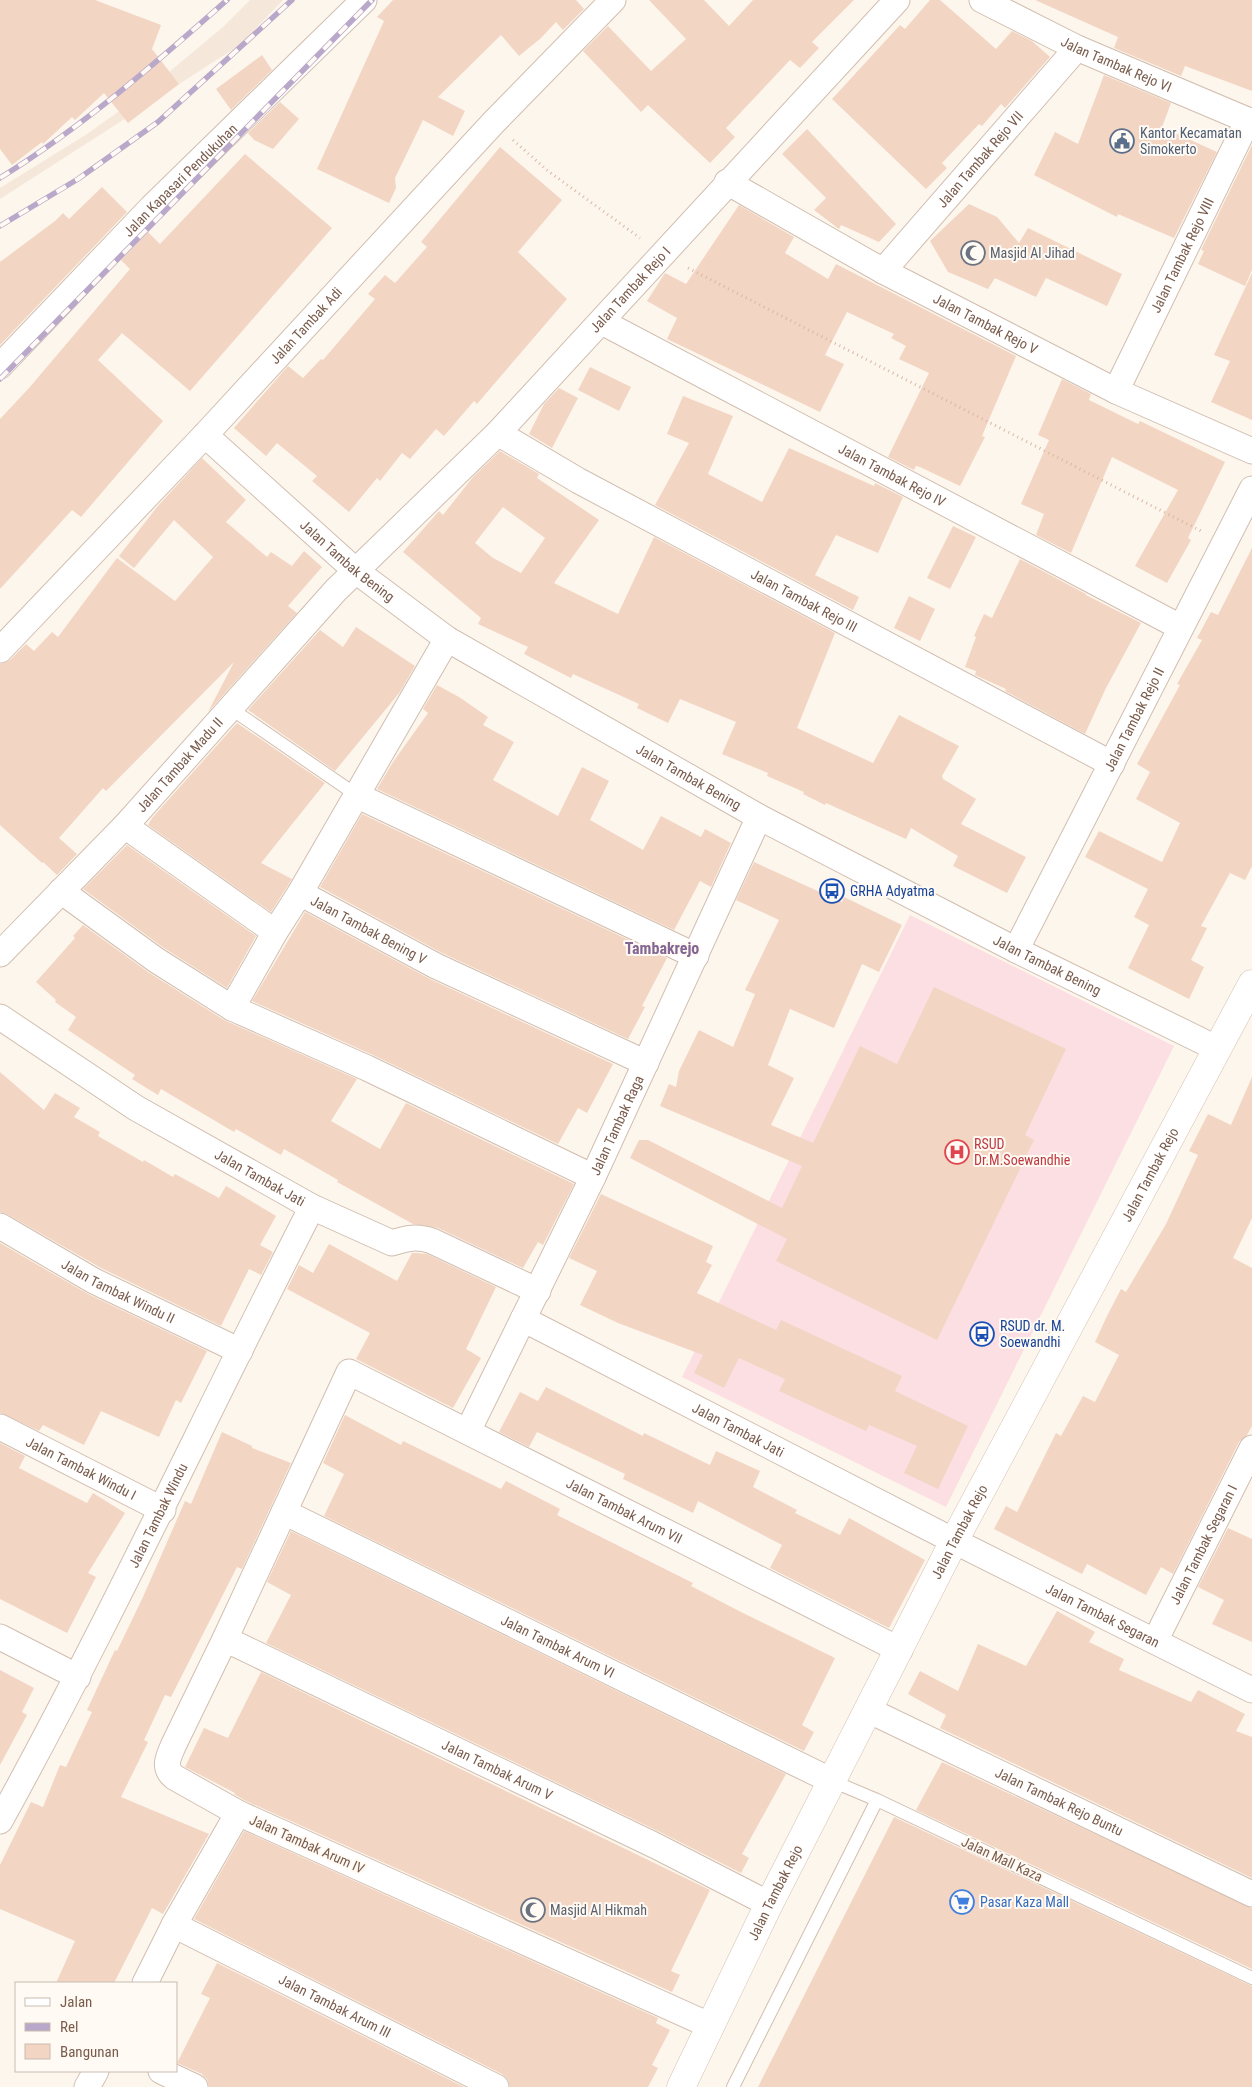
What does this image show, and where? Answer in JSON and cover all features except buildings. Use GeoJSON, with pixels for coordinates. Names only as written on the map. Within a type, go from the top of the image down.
{"type":"FeatureCollection","features":[{"type":"Feature","properties":{"kind":"street","name":"Jalan Kapasari Pendukuhan"},"geometry":{"type":"LineString","coordinates":[[0,366],[152,207],[364,0]]}},
{"type":"Feature","properties":{"kind":"street","name":"Jalan Tambak Adi"},"geometry":{"type":"LineString","coordinates":[[0,650],[206,435],[494,123],[613,0]]}},
{"type":"Feature","properties":{"kind":"street","name":"Jalan Tambak Rejo I"},"geometry":{"type":"LineString","coordinates":[[356,571],[498,433],[896,0]]}},
{"type":"Feature","properties":{"kind":"street","name":"Jalan Tambak Rejo VI"},"geometry":{"type":"LineString","coordinates":[[982,0],[1077,48],[1250,121]]}},
{"type":"Feature","properties":{"kind":"street","name":"Jalan Tambak Rejo VII"},"geometry":{"type":"LineString","coordinates":[[883,271],[1077,48]]}},
{"type":"Feature","properties":{"kind":"street","name":"Jalan Tambak Rejo VIII"},"geometry":{"type":"LineString","coordinates":[[1116,391],[1250,121]]}},
{"type":"Feature","properties":{"kind":"street","name":"Jalan Tambak Rejo V"},"geometry":{"type":"LineString","coordinates":[[727,182],[883,271],[1116,391],[1252,451]]}},
{"type":"Feature","properties":{"kind":"street","name":"Jalan Tambak Rejo IV"},"geometry":{"type":"LineString","coordinates":[[602,322],[1180,627]]}},
{"type":"Feature","properties":{"kind":"street","name":"Jalan Tambak Rejo III"},"geometry":{"type":"LineString","coordinates":[[498,433],[578,481],[1112,764]]}},
{"type":"Feature","properties":{"kind":"street","name":"Jalan Tambak Bening"},"geometry":{"type":"LineString","coordinates":[[206,435],[356,571],[447,639],[759,817],[1016,950],[1218,1049]]}},
{"type":"Feature","properties":{"kind":"street","name":"Jalan Tambak Rejo II"},"geometry":{"type":"LineString","coordinates":[[1016,950],[1223,542],[1252,489]]}},
{"type":"Feature","properties":{"kind":"street","name":"Jalan Tambak Madu II"},"geometry":{"type":"LineString","coordinates":[[0,954],[125,826],[336,590],[356,571]]}},
{"type":"Feature","properties":{"kind":"street"},"geometry":{"type":"LineString","coordinates":[[300,894],[447,639]]}},
{"type":"Feature","properties":{"kind":"street"},"geometry":{"type":"LineString","coordinates":[[358,796],[696,956]]}},
{"type":"Feature","properties":{"kind":"street","name":"Jalan Tambak Raga"},"geometry":{"type":"LineString","coordinates":[[468,1431],[593,1177],[759,817]]}},
{"type":"Feature","properties":{"kind":"street"},"geometry":{"type":"LineString","coordinates":[[125,826],[275,932]]}},
{"type":"Feature","properties":{"kind":"street"},"geometry":{"type":"LineString","coordinates":[[61,891],[156,960],[232,1008],[366,1068],[593,1177]]}},
{"type":"Feature","properties":{"kind":"street","name":"Jalan Tambak Bening V"},"geometry":{"type":"LineString","coordinates":[[232,1008],[275,932],[300,894],[436,966],[646,1063]]}},
{"type":"Feature","properties":{"kind":"street","name":"Jalan Tambak Rejo"},"geometry":{"type":"LineString","coordinates":[[681,2087],[769,1904],[954,1541],[1252,984]]}},
{"type":"Feature","properties":{"kind":"street","name":"Jalan Tambak Jati"},"geometry":{"type":"LineString","coordinates":[[0,1017],[136,1108],[312,1207],[392,1243],[408,1238],[420,1237],[432,1241],[538,1291]]}},
{"type":"Feature","properties":{"kind":"street","name":"Jalan Tambak Windu"},"geometry":{"type":"LineString","coordinates":[[0,1821],[9,1784],[78,1677],[163,1510],[312,1207]]}},
{"type":"Feature","properties":{"kind":"street","name":"Jalan Tambak Windu II"},"geometry":{"type":"LineString","coordinates":[[0,1226],[94,1281],[240,1351]]}},
{"type":"Feature","properties":{"kind":"street","name":"Jalan Tambak Jati"},"geometry":{"type":"LineString","coordinates":[[523,1319],[954,1541]]}},
{"type":"Feature","properties":{"kind":"street","name":"Jalan Tambak Arum VII"},"geometry":{"type":"LineString","coordinates":[[350,1372],[900,1650]]}},
{"type":"Feature","properties":{"kind":"street","name":"Jalan Tambak Arum IV"},"geometry":{"type":"LineString","coordinates":[[350,1372],[174,1744],[167,1767],[174,1777],[238,1813],[711,2026]]}},
{"type":"Feature","properties":{"kind":"street","name":"Jalan Tambak Windu I"},"geometry":{"type":"LineString","coordinates":[[0,1427],[163,1510]]}},
{"type":"Feature","properties":{"kind":"street","name":"Jalan Tambak Segaran I"},"geometry":{"type":"LineString","coordinates":[[1155,1641],[1252,1448]]}},
{"type":"Feature","properties":{"kind":"street","name":"Jalan Tambak Arum VI"},"geometry":{"type":"LineString","coordinates":[[284,1512],[832,1781]]}},
{"type":"Feature","properties":{"kind":"street","name":"Jalan Tambak Segaran"},"geometry":{"type":"LineString","coordinates":[[954,1541],[1252,1690]]}},
{"type":"Feature","properties":{"kind":"street"},"geometry":{"type":"LineString","coordinates":[[0,1636],[78,1677]]}},
{"type":"Feature","properties":{"kind":"street","name":"Jalan Tambak Arum V"},"geometry":{"type":"LineString","coordinates":[[225,1639],[656,1846],[769,1904]]}},
{"type":"Feature","properties":{"kind":"street","name":"Jalan Tambak Rejo Buntu"},"geometry":{"type":"LineString","coordinates":[[868,1710],[1252,1894]]}},
{"type":"Feature","properties":{"kind":"street"},"geometry":{"type":"LineString","coordinates":[[146,1982],[174,1925],[238,1813]]}},
{"type":"Feature","properties":{"kind":"street","name":"Jalan Tambak Arum III"},"geometry":{"type":"LineString","coordinates":[[174,1925],[496,2087]]}},
{"type":"Feature","properties":{"kind":"street"},"geometry":{"type":"LineString","coordinates":[[87,2087],[95,2072]]}},
{"type":"Feature","properties":{"kind":"street"},"geometry":{"type":"LineString","coordinates":[[163,2072],[195,2087]]}},
{"type":"Feature","properties":{"kind":"lane"},"geometry":{"type":"LineString","coordinates":[[230,708],[358,796]]}},
{"type":"Feature","properties":{"kind":"lane","name":"Jalan Mall Kaza"},"geometry":{"type":"LineString","coordinates":[[832,1781],[877,1800],[1252,1978]]}},
{"type":"Feature","properties":{"kind":"lane"},"geometry":{"type":"LineString","coordinates":[[734,2087],[877,1800]]}},
{"type":"Feature","properties":{"kind":"lane"},"geometry":{"type":"LineString","coordinates":[[743,2087],[746,2062]]}},
{"type":"Feature","properties":{"kind":"path"},"geometry":{"type":"LineString","coordinates":[[494,123],[548,171],[663,255],[1223,542]]}},
{"type":"Feature","properties":{"kind":"shaded area"},"geometry":{"type":"Polygon","coordinates":[[[250,0],[283,0],[240,45],[0,199],[0,188],[87,134],[139,97],[223,27],[250,0]]]}},
{"type":"Feature","properties":{"kind":"shaded area","name":"RSUD Dr.M.Soewandhie"},"geometry":{"type":"Polygon","coordinates":[[[910,915],[1174,1046],[946,1507],[682,1377],[910,915]]]}},
{"type":"Feature","properties":{"kind":"railway"},"geometry":{"type":"LineString","coordinates":[[0,178],[89,116],[173,48],[227,0]]}},
{"type":"Feature","properties":{"kind":"railway"},"geometry":{"type":"LineString","coordinates":[[0,226],[78,179],[158,122],[292,0]]}},
{"type":"Feature","properties":{"kind":"railway"},"geometry":{"type":"LineString","coordinates":[[0,379],[372,0]]}},
{"type":"Feature","properties":{"kind":"place","name":"Kantor Kecamatan Simokerto"},"geometry":{"type":"Point","coordinates":[1122,141]}},
{"type":"Feature","properties":{"kind":"place","name":"Masjid Al Jihad"},"geometry":{"type":"Point","coordinates":[973,253]}},
{"type":"Feature","properties":{"kind":"place","name":"GRHA Adyatma"},"geometry":{"type":"Point","coordinates":[832,891]}},
{"type":"Feature","properties":{"kind":"place","name":"RSUD Dr.M.Soewandhie"},"geometry":{"type":"Point","coordinates":[957,1152]}},
{"type":"Feature","properties":{"kind":"place","name":"RSUD dr. M. Soewandhi"},"geometry":{"type":"Point","coordinates":[982,1334]}},
{"type":"Feature","properties":{"kind":"place","name":"Pasar Kaza Mall"},"geometry":{"type":"Point","coordinates":[962,1902]}},
{"type":"Feature","properties":{"kind":"place","name":"Masjid Al Hikmah"},"geometry":{"type":"Point","coordinates":[533,1910]}},
{"type":"Feature","properties":{"kind":"district","name":"Tambakrejo"},"geometry":{"type":"Point","coordinates":[662,948]}}]}
